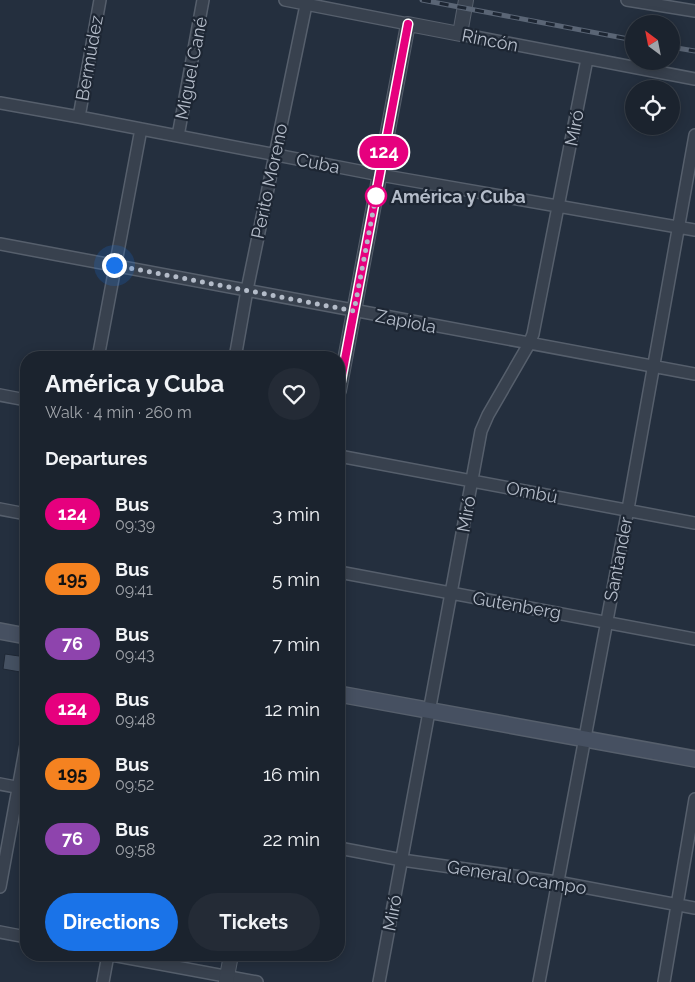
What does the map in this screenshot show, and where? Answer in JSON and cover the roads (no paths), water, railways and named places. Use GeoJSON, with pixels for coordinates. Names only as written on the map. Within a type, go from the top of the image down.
{"type":"FeatureCollection","features":[{"type":"Feature","properties":{"kind":"main road"},"geometry":{"type":"LineString","coordinates":[[0,631],[20,635]]}},
{"type":"Feature","properties":{"kind":"main road"},"geometry":{"type":"LineString","coordinates":[[345,695],[695,759]]}},
{"type":"Feature","properties":{"kind":"street","name":"Bermúdez"},"geometry":{"type":"LineString","coordinates":[[79,116],[100,0]]}},
{"type":"Feature","properties":{"kind":"street","name":"Miguel Cané"},"geometry":{"type":"LineString","coordinates":[[178,136],[204,0]]}},
{"type":"Feature","properties":{"kind":"street","name":"Rincón"},"geometry":{"type":"LineString","coordinates":[[285,0],[695,79]]}},
{"type":"Feature","properties":{"kind":"street"},"geometry":{"type":"LineString","coordinates":[[460,34],[466,0]]}},
{"type":"Feature","properties":{"kind":"street"},"geometry":{"type":"LineString","coordinates":[[627,0],[695,11]]}},
{"type":"Feature","properties":{"kind":"street","name":"Perito Moreno"},"geometry":{"type":"LineString","coordinates":[[237,351],[247,290],[306,4]]}},
{"type":"Feature","properties":{"kind":"street"},"geometry":{"type":"LineString","coordinates":[[345,359],[408,24]]}},
{"type":"Feature","properties":{"kind":"street","name":"Miró"},"geometry":{"type":"LineString","coordinates":[[379,982],[484,424],[533,334],[587,59]]}},
{"type":"Feature","properties":{"kind":"street","name":"Cuba"},"geometry":{"type":"LineString","coordinates":[[0,103],[79,116],[380,175],[695,230]]}},
{"type":"Feature","properties":{"kind":"street"},"geometry":{"type":"LineString","coordinates":[[99,351],[140,129]]}},
{"type":"Feature","properties":{"kind":"street","name":"Santander"},"geometry":{"type":"LineString","coordinates":[[539,982],[628,509],[695,135]]}},
{"type":"Feature","properties":{"kind":"street","name":"Zapiola"},"geometry":{"type":"LineString","coordinates":[[0,244],[695,374]]}},
{"type":"Feature","properties":{"kind":"street"},"geometry":{"type":"LineString","coordinates":[[0,395],[20,399]]}},
{"type":"Feature","properties":{"kind":"street","name":"Ombú"},"geometry":{"type":"LineString","coordinates":[[345,457],[695,523]]}},
{"type":"Feature","properties":{"kind":"street"},"geometry":{"type":"LineString","coordinates":[[0,509],[20,513]]}},
{"type":"Feature","properties":{"kind":"street","name":"Gutenberg"},"geometry":{"type":"LineString","coordinates":[[345,573],[695,639]]}},
{"type":"Feature","properties":{"kind":"street"},"geometry":{"type":"LineString","coordinates":[[0,784],[20,789]]}},
{"type":"Feature","properties":{"kind":"street"},"geometry":{"type":"LineString","coordinates":[[0,887],[20,798]]}},
{"type":"Feature","properties":{"kind":"street"},"geometry":{"type":"LineString","coordinates":[[664,982],[695,799]]}},
{"type":"Feature","properties":{"kind":"street","name":"General Ocampo"},"geometry":{"type":"LineString","coordinates":[[345,849],[402,860],[557,882],[695,908]]}},
{"type":"Feature","properties":{"kind":"street"},"geometry":{"type":"LineString","coordinates":[[0,932],[20,936]]}},
{"type":"Feature","properties":{"kind":"street"},"geometry":{"type":"LineString","coordinates":[[103,982],[108,961]]}},
{"type":"Feature","properties":{"kind":"street"},"geometry":{"type":"LineString","coordinates":[[139,961],[227,979],[257,982]]}},
{"type":"Feature","properties":{"kind":"street"},"geometry":{"type":"LineString","coordinates":[[227,979],[230,961]]}},
{"type":"Feature","properties":{"kind":"railway"},"geometry":{"type":"LineString","coordinates":[[422,0],[625,38]]}},
{"type":"Feature","properties":{"kind":"railway"},"geometry":{"type":"LineString","coordinates":[[680,48],[695,51]]}},
{"type":"Feature","properties":{"kind":"place","name":"América y Cuba"},"geometry":{"type":"Point","coordinates":[376,196]}}]}
